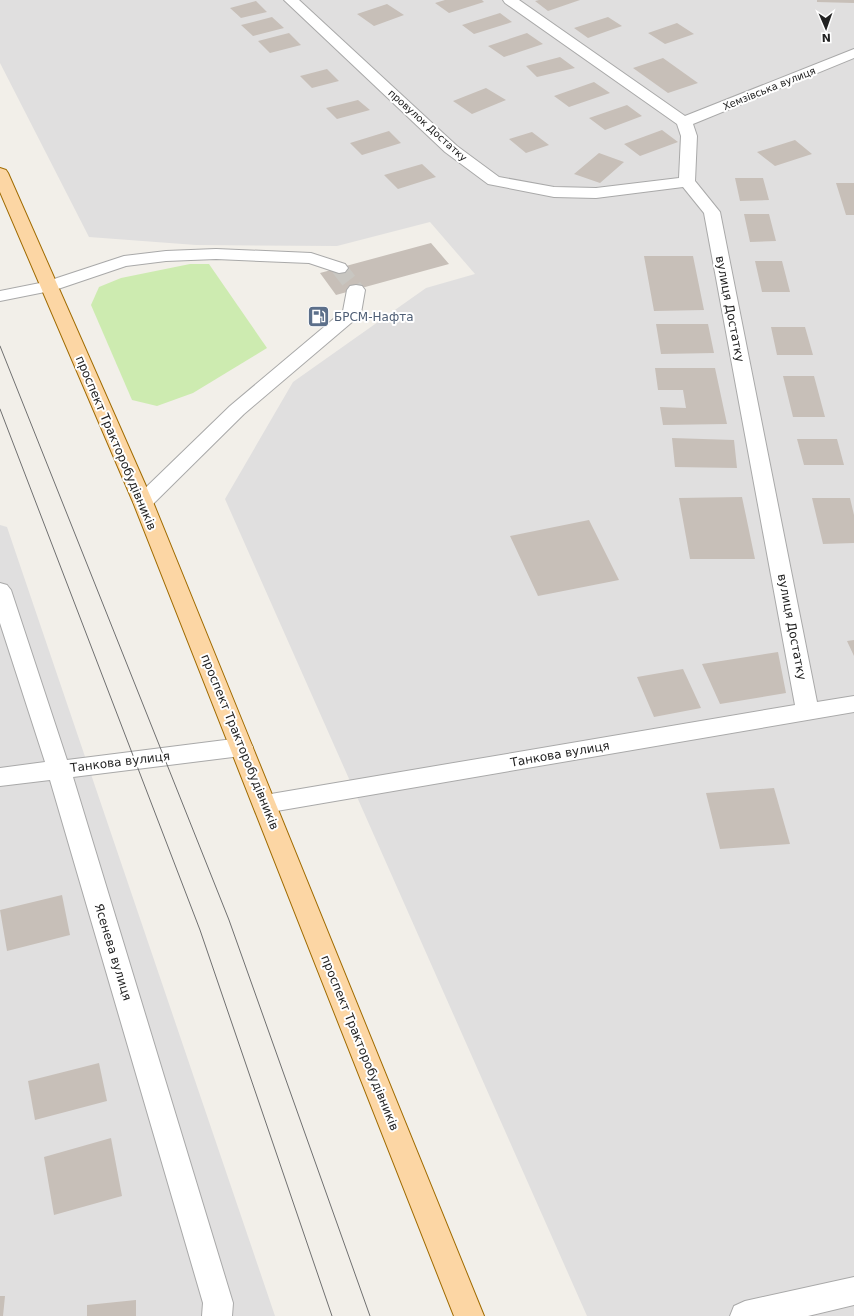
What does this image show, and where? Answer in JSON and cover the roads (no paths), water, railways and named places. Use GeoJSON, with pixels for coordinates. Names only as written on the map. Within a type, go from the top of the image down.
{"type":"FeatureCollection","features":[{"type":"Feature","properties":{"kind":"main road","name":"проспект Тракторобудівників"},"geometry":{"type":"LineString","coordinates":[[0,173],[143,502],[469,1316]]}},
{"type":"Feature","properties":{"kind":"street","name":"провулок Достатку"},"geometry":{"type":"LineString","coordinates":[[291,0],[451,149],[494,181],[554,192],[596,193],[687,182]]}},
{"type":"Feature","properties":{"kind":"street"},"geometry":{"type":"LineString","coordinates":[[510,0],[684,122],[689,136],[687,182]]}},
{"type":"Feature","properties":{"kind":"street","name":"Хемзівська вулиця"},"geometry":{"type":"LineString","coordinates":[[684,122],[854,53]]}},
{"type":"Feature","properties":{"kind":"street","name":"вулиця Достатку"},"geometry":{"type":"LineString","coordinates":[[687,182],[712,212],[808,712]]}},
{"type":"Feature","properties":{"kind":"street"},"geometry":{"type":"LineString","coordinates":[[0,296],[49,286],[124,261],[166,256],[216,254],[311,258],[339,268]]}},
{"type":"Feature","properties":{"kind":"street"},"geometry":{"type":"LineString","coordinates":[[143,502],[238,410],[352,313],[356,290]]}},
{"type":"Feature","properties":{"kind":"street","name":"Ясенева вулиця"},"geometry":{"type":"LineString","coordinates":[[0,590],[59,769],[218,1303],[217,1316]]}},
{"type":"Feature","properties":{"kind":"street","name":"Танкова вулиця"},"geometry":{"type":"LineString","coordinates":[[265,804],[854,704]]}},
{"type":"Feature","properties":{"kind":"street","name":"Танкова вулиця"},"geometry":{"type":"LineString","coordinates":[[0,777],[241,748]]}},
{"type":"Feature","properties":{"kind":"street"},"geometry":{"type":"LineString","coordinates":[[746,1316],[854,1291]]}},
{"type":"Feature","properties":{"kind":"tunnel"},"geometry":{"type":"LineString","coordinates":[[339,268],[356,290]]}},
{"type":"Feature","properties":{"kind":"tram line"},"geometry":{"type":"LineString","coordinates":[[0,346],[229,920],[370,1316]]}},
{"type":"Feature","properties":{"kind":"tram line"},"geometry":{"type":"LineString","coordinates":[[0,409],[200,930],[332,1316]]}},
{"type":"Feature","properties":{"kind":"place","name":"БРСМ-Нафта"},"geometry":{"type":"Point","coordinates":[318,317]}}]}
